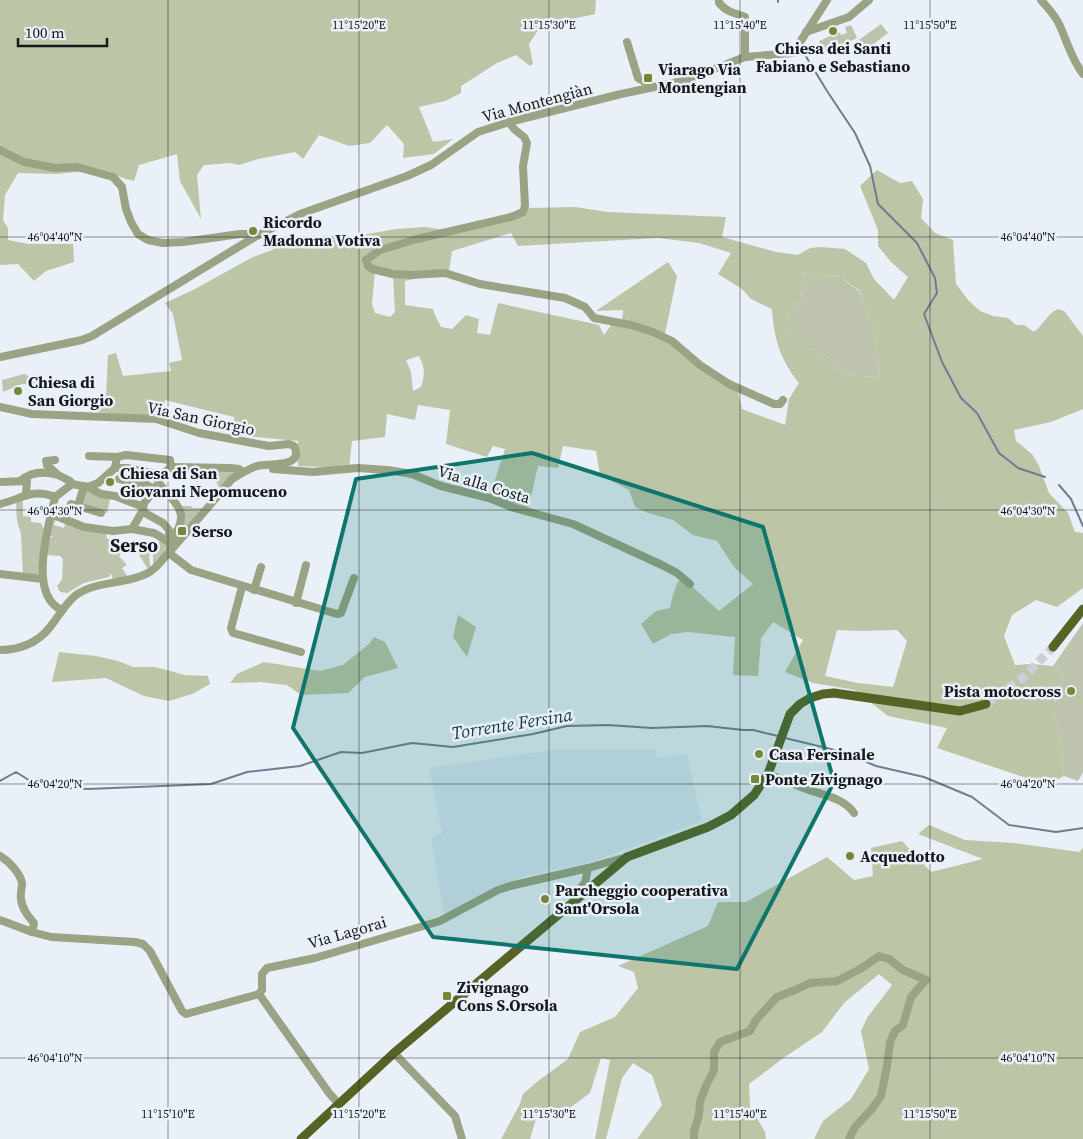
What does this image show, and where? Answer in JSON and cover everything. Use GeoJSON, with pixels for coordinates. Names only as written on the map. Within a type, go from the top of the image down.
{"type":"FeatureCollection","features":[{"type":"Feature","properties":{"kind":"main road"},"geometry":{"type":"LineString","coordinates":[[1053,647],[1083,609]]}},
{"type":"Feature","properties":{"kind":"main road","name":"Via Lagorai"},"geometry":{"type":"LineString","coordinates":[[301,1139],[394,1053],[627,857],[708,827],[731,815],[754,795],[768,774],[776,756],[788,718],[800,704],[810,698],[828,694],[960,711],[986,704]]}},
{"type":"Feature","properties":{"kind":"street"},"geometry":{"type":"LineString","coordinates":[[720,0],[719,3],[723,8],[745,17],[745,57]]}},
{"type":"Feature","properties":{"kind":"street"},"geometry":{"type":"LineString","coordinates":[[806,32],[827,0]]}},
{"type":"Feature","properties":{"kind":"street"},"geometry":{"type":"LineString","coordinates":[[806,32],[849,17],[869,0]]}},
{"type":"Feature","properties":{"kind":"street"},"geometry":{"type":"LineString","coordinates":[[1041,0],[1051,10],[1059,24],[1072,55],[1083,74]]}},
{"type":"Feature","properties":{"kind":"street","name":"Via Montengiàn"},"geometry":{"type":"LineString","coordinates":[[0,357],[82,340],[92,336],[253,238],[300,214],[423,169],[478,132],[509,122],[652,86],[683,81],[745,57],[793,53],[806,32]]}},
{"type":"Feature","properties":{"kind":"street"},"geometry":{"type":"LineString","coordinates":[[627,42],[638,78],[652,86]]}},
{"type":"Feature","properties":{"kind":"street"},"geometry":{"type":"LineString","coordinates":[[509,122],[524,137],[527,144],[523,166],[525,206],[522,212],[511,217],[380,250],[366,260],[368,266],[372,269],[393,274],[446,273],[480,284],[565,298],[585,307],[594,318],[631,325],[672,341],[700,365],[729,384],[774,404],[780,404],[783,400]]}},
{"type":"Feature","properties":{"kind":"street"},"geometry":{"type":"LineString","coordinates":[[0,150],[24,162],[55,168],[77,167],[113,177],[122,187],[126,209],[131,222],[138,234],[148,240],[163,243],[183,242],[240,234],[248,234],[253,238]]}},
{"type":"Feature","properties":{"kind":"street","name":"Via San Giorgio"},"geometry":{"type":"LineString","coordinates":[[0,407],[32,414],[156,419],[199,433],[269,446],[289,444],[294,446],[297,452],[296,458],[292,462],[258,466],[243,472],[232,480],[149,572],[132,580],[83,591],[71,599],[38,640],[20,648],[0,650]]}},
{"type":"Feature","properties":{"kind":"street"},"geometry":{"type":"LineString","coordinates":[[89,456],[117,457],[126,455],[170,460],[171,467],[144,503],[143,510],[132,529]]}},
{"type":"Feature","properties":{"kind":"street"},"geometry":{"type":"LineString","coordinates":[[115,496],[119,479],[117,457]]}},
{"type":"Feature","properties":{"kind":"street"},"geometry":{"type":"LineString","coordinates":[[49,462],[58,475]]}},
{"type":"Feature","properties":{"kind":"street","name":"Via alla Costa"},"geometry":{"type":"LineString","coordinates":[[258,466],[259,470],[288,469],[313,472],[358,468],[412,474],[441,486],[489,498],[514,508],[573,524],[664,566],[677,573],[690,584]]}},
{"type":"Feature","properties":{"kind":"street"},"geometry":{"type":"LineString","coordinates":[[171,467],[231,468],[239,469],[243,472]]}},
{"type":"Feature","properties":{"kind":"street"},"geometry":{"type":"LineString","coordinates":[[78,506],[86,487],[98,483],[117,468],[127,468],[159,483],[180,509],[182,520],[179,530],[169,542]]}},
{"type":"Feature","properties":{"kind":"street"},"geometry":{"type":"LineString","coordinates":[[20,481],[31,474],[48,472],[58,475],[72,484],[86,487],[101,494],[115,496],[141,506],[143,510],[169,530],[169,552],[191,570],[296,603],[337,614],[341,613],[354,578]]}},
{"type":"Feature","properties":{"kind":"street"},"geometry":{"type":"LineString","coordinates":[[119,479],[137,484],[138,480],[159,483]]}},
{"type":"Feature","properties":{"kind":"street"},"geometry":{"type":"LineString","coordinates":[[0,482],[27,481],[26,494]]}},
{"type":"Feature","properties":{"kind":"street"},"geometry":{"type":"LineString","coordinates":[[0,504],[15,501],[26,494],[41,493],[53,496],[72,484]]}},
{"type":"Feature","properties":{"kind":"street"},"geometry":{"type":"LineString","coordinates":[[53,496],[42,573],[51,603],[62,610]]}},
{"type":"Feature","properties":{"kind":"street"},"geometry":{"type":"LineString","coordinates":[[64,518],[71,504],[101,513]]}},
{"type":"Feature","properties":{"kind":"street"},"geometry":{"type":"LineString","coordinates":[[51,514],[64,518],[74,524],[95,529],[113,531],[132,529],[154,533],[169,542]]}},
{"type":"Feature","properties":{"kind":"street"},"geometry":{"type":"LineString","coordinates":[[296,603],[306,565]]}},
{"type":"Feature","properties":{"kind":"street"},"geometry":{"type":"LineString","coordinates":[[254,590],[260,566]]}},
{"type":"Feature","properties":{"kind":"street"},"geometry":{"type":"LineString","coordinates":[[0,574],[43,579]]}},
{"type":"Feature","properties":{"kind":"street"},"geometry":{"type":"LineString","coordinates":[[242,587],[231,628],[233,633],[301,652]]}},
{"type":"Feature","properties":{"kind":"street"},"geometry":{"type":"LineString","coordinates":[[768,774],[833,798],[848,805],[854,813]]}},
{"type":"Feature","properties":{"kind":"street"},"geometry":{"type":"LineString","coordinates":[[0,856],[6,859],[17,872],[22,883],[20,898],[24,910],[34,923],[32,932]]}},
{"type":"Feature","properties":{"kind":"street","name":"Via Lagorai"},"geometry":{"type":"LineString","coordinates":[[259,994],[262,990],[262,974],[266,968],[316,958],[440,920],[498,890],[510,886],[627,857]]}},
{"type":"Feature","properties":{"kind":"street"},"geometry":{"type":"LineString","coordinates":[[588,868],[600,880]]}},
{"type":"Feature","properties":{"kind":"street","name":"Via Lagorai"},"geometry":{"type":"LineString","coordinates":[[573,902],[576,893],[585,883],[588,868]]}},
{"type":"Feature","properties":{"kind":"street"},"geometry":{"type":"LineString","coordinates":[[0,920],[51,937],[144,944],[150,951],[182,1011],[186,1014],[259,994],[328,1093],[338,1103]]}},
{"type":"Feature","properties":{"kind":"street"},"geometry":{"type":"LineString","coordinates":[[694,1139],[694,1132],[700,1115],[700,1102],[714,1070],[714,1052],[720,1042],[750,1031],[756,1020],[777,996],[810,983],[837,981],[862,968],[879,956],[889,959],[903,970],[926,980],[910,997],[903,1025],[895,1031],[890,1042],[881,1096],[872,1110],[855,1128],[849,1139]]}},
{"type":"Feature","properties":{"kind":"street"},"geometry":{"type":"LineString","coordinates":[[394,1053],[455,1116],[462,1139]]}},
{"type":"Feature","properties":{"kind":"highlighted area"},"geometry":{"type":"Polygon","coordinates":[[[532,453],[763,527],[834,782],[737,969],[433,937],[293,728],[356,479],[532,453]]]}},
{"type":"Feature","properties":{"kind":"shaded area"},"geometry":{"type":"Polygon","coordinates":[[[559,749],[655,749],[657,758],[687,754],[702,821],[588,863],[521,877],[444,914],[431,838],[442,833],[429,768],[559,749]]]}},
{"type":"Feature","properties":{"kind":"green space"},"geometry":{"type":"Polygon","coordinates":[[[0,0],[596,0],[595,14],[541,26],[529,44],[533,64],[530,66],[516,55],[497,63],[461,86],[461,93],[445,101],[419,107],[433,142],[453,139],[434,154],[403,158],[404,144],[387,125],[370,143],[349,146],[319,135],[303,159],[295,152],[258,159],[239,165],[231,163],[204,165],[197,175],[201,219],[180,181],[177,154],[139,165],[134,181],[96,170],[57,174],[18,173],[5,195],[3,220],[8,228],[8,240],[28,244],[73,244],[74,262],[46,271],[34,281],[18,264],[0,265],[0,0]]]}},
{"type":"Feature","properties":{"kind":"green space"},"geometry":{"type":"Polygon","coordinates":[[[881,24],[888,33],[867,49],[859,40],[881,24]]]}},
{"type":"Feature","properties":{"kind":"green space"},"geometry":{"type":"Polygon","coordinates":[[[851,25],[857,38],[824,53],[819,41],[839,32],[841,35],[847,33],[845,27],[851,25]]]}},
{"type":"Feature","properties":{"kind":"green space"},"geometry":{"type":"Polygon","coordinates":[[[877,170],[900,183],[912,181],[923,199],[921,218],[935,233],[953,240],[956,284],[969,301],[980,311],[993,316],[1008,318],[1016,325],[1024,325],[1034,332],[1051,313],[1058,309],[1064,311],[1083,336],[1083,409],[1051,422],[1014,430],[1016,441],[1032,454],[1039,466],[1049,493],[1068,513],[1075,532],[1083,533],[1083,588],[1057,607],[1036,600],[1012,615],[1004,636],[1015,665],[1053,666],[1064,674],[1053,708],[1060,734],[1064,776],[1047,785],[937,748],[947,728],[888,716],[855,690],[813,683],[785,672],[803,640],[773,622],[761,638],[758,676],[733,675],[735,637],[688,632],[671,634],[653,644],[641,624],[656,611],[670,608],[678,581],[685,580],[719,611],[753,584],[735,568],[717,541],[693,535],[673,520],[635,507],[629,490],[600,475],[596,451],[563,446],[558,468],[538,466],[528,510],[490,495],[505,449],[493,446],[487,457],[446,444],[450,410],[418,405],[415,420],[387,414],[385,437],[352,441],[349,468],[298,466],[298,441],[235,435],[234,417],[165,400],[161,417],[95,412],[98,399],[106,396],[108,355],[116,353],[123,376],[171,371],[169,363],[182,360],[173,314],[165,303],[251,258],[272,250],[283,240],[328,236],[351,237],[396,229],[425,227],[450,231],[527,208],[576,207],[607,212],[726,217],[722,237],[776,252],[798,255],[810,248],[845,249],[866,263],[874,279],[894,300],[908,277],[891,262],[878,246],[878,230],[860,186],[877,170]],[[511,233],[452,251],[449,271],[405,281],[405,305],[433,309],[441,327],[452,329],[466,315],[479,319],[477,333],[490,335],[498,303],[599,325],[604,335],[612,324],[642,331],[677,348],[699,369],[737,388],[742,409],[785,425],[789,399],[799,383],[787,366],[779,348],[774,330],[772,309],[751,299],[742,289],[718,274],[731,253],[699,243],[658,238],[518,246],[511,233]],[[375,271],[372,304],[375,313],[390,317],[395,312],[393,276],[375,271]],[[804,272],[801,300],[791,311],[787,320],[791,344],[813,350],[828,357],[840,372],[857,376],[880,377],[873,324],[863,306],[860,291],[838,275],[814,279],[804,272]],[[419,356],[406,360],[411,372],[413,391],[421,387],[423,379],[424,371],[419,356]],[[837,630],[825,676],[858,683],[893,687],[907,641],[897,630],[837,630]]]}},
{"type":"Feature","properties":{"kind":"green space"},"geometry":{"type":"Polygon","coordinates":[[[668,262],[677,276],[665,334],[622,320],[623,310],[596,311],[668,262]]]}},
{"type":"Feature","properties":{"kind":"green space"},"geometry":{"type":"Polygon","coordinates":[[[804,272],[814,279],[838,275],[860,292],[863,306],[873,324],[880,377],[857,376],[840,372],[828,357],[813,350],[791,345],[787,320],[791,311],[801,300],[804,272]]]}},
{"type":"Feature","properties":{"kind":"green space"},"geometry":{"type":"Polygon","coordinates":[[[24,374],[33,378],[41,388],[35,390],[30,384],[22,384],[3,392],[2,380],[24,374]]]}},
{"type":"Feature","properties":{"kind":"green space"},"geometry":{"type":"Polygon","coordinates":[[[196,469],[238,470],[220,488],[216,480],[198,480],[196,482],[196,469]]]}},
{"type":"Feature","properties":{"kind":"green space"},"geometry":{"type":"Polygon","coordinates":[[[84,490],[110,499],[107,513],[80,506],[84,490]]]}},
{"type":"Feature","properties":{"kind":"green space"},"geometry":{"type":"Polygon","coordinates":[[[23,499],[23,516],[31,517],[31,522],[41,523],[45,532],[40,573],[37,576],[23,575],[21,534],[17,521],[16,503],[23,499]]]}},
{"type":"Feature","properties":{"kind":"green space"},"geometry":{"type":"Polygon","coordinates":[[[179,506],[203,508],[186,527],[182,525],[179,506]]]}},
{"type":"Feature","properties":{"kind":"green space"},"geometry":{"type":"Polygon","coordinates":[[[54,519],[56,519],[54,525],[64,528],[66,520],[106,532],[107,539],[113,539],[116,553],[121,553],[119,556],[127,565],[122,568],[128,577],[113,580],[111,573],[109,577],[84,583],[67,593],[60,592],[57,586],[62,580],[63,559],[60,556],[47,555],[49,539],[53,536],[49,536],[54,519]]]}},
{"type":"Feature","properties":{"kind":"green space"},"geometry":{"type":"Polygon","coordinates":[[[159,540],[166,544],[165,553],[153,566],[153,551],[158,550],[159,540]]]}},
{"type":"Feature","properties":{"kind":"green space"},"geometry":{"type":"Polygon","coordinates":[[[141,549],[149,549],[150,567],[148,569],[139,555],[141,549]]]}},
{"type":"Feature","properties":{"kind":"green space"},"geometry":{"type":"Polygon","coordinates":[[[458,615],[476,627],[467,657],[453,637],[458,615]]]}},
{"type":"Feature","properties":{"kind":"green space","name":"Pista motocross"},"geometry":{"type":"Polygon","coordinates":[[[1083,623],[1083,772],[1078,781],[1064,776],[1060,734],[1053,708],[1064,674],[1053,666],[1083,623]]]}},
{"type":"Feature","properties":{"kind":"green space"},"geometry":{"type":"Polygon","coordinates":[[[374,637],[385,642],[398,668],[365,677],[348,693],[301,695],[287,685],[260,682],[230,683],[237,674],[264,662],[320,671],[343,665],[369,644],[374,637]]]}},
{"type":"Feature","properties":{"kind":"green space"},"geometry":{"type":"Polygon","coordinates":[[[59,652],[96,656],[133,667],[155,667],[185,675],[208,676],[210,684],[192,694],[169,701],[144,696],[106,678],[52,682],[59,652]]]}},
{"type":"Feature","properties":{"kind":"green space"},"geometry":{"type":"Polygon","coordinates":[[[929,825],[965,840],[1014,843],[1079,852],[1083,848],[1083,1139],[814,1139],[823,1121],[851,1099],[869,1069],[861,1031],[867,1018],[892,985],[879,974],[844,1003],[822,1032],[749,1084],[750,1106],[765,1132],[766,1139],[637,1139],[662,1105],[652,1075],[633,1063],[622,1078],[606,1139],[595,1139],[610,1060],[601,1058],[590,1093],[559,1116],[538,1112],[530,1139],[501,1139],[520,1104],[523,1094],[568,1059],[580,1032],[615,1017],[638,988],[634,972],[618,966],[708,926],[718,902],[746,902],[827,857],[854,880],[873,876],[871,848],[902,841],[931,872],[983,859],[918,834],[929,825]]]}},
{"type":"Feature","properties":{"kind":"waterway"},"geometry":{"type":"LineString","coordinates":[[802,50],[855,133],[870,166],[878,204],[917,243],[935,278],[937,293],[924,314],[942,362],[961,398],[977,413],[999,453],[1018,468],[1045,477]]}},
{"type":"Feature","properties":{"kind":"waterway"},"geometry":{"type":"LineString","coordinates":[[1059,485],[1071,499],[1083,526]]}},
{"type":"Feature","properties":{"kind":"waterway","name":"Torrente Fersina"},"geometry":{"type":"LineString","coordinates":[[0,781],[16,772],[32,782],[39,778],[46,787],[88,789],[211,784],[247,772],[300,766],[341,752],[362,753],[412,743],[453,747],[533,734],[567,726],[608,725],[652,728],[707,726],[753,730],[778,736]]}},
{"type":"Feature","properties":{"kind":"waterway","name":"Torrente Fersina"},"geometry":{"type":"LineString","coordinates":[[785,738],[843,752],[876,766],[924,777],[972,797],[1009,825],[1056,832],[1083,828]]}},
{"type":"Feature","properties":{"kind":"tunnel"},"geometry":{"type":"LineString","coordinates":[[986,704],[1023,678],[1053,647]]}},
{"type":"Feature","properties":{"kind":"place","name":"Chiesa dei Santi Fabiano e Sebastiano"},"geometry":{"type":"Point","coordinates":[833,31]}},
{"type":"Feature","properties":{"kind":"place","name":"Viarago Via Montengian"},"geometry":{"type":"Point","coordinates":[648,78]}},
{"type":"Feature","properties":{"kind":"place","name":"Ricordo Madonna Votiva"},"geometry":{"type":"Point","coordinates":[253,231]}},
{"type":"Feature","properties":{"kind":"place","name":"Chiesa di San Giorgio"},"geometry":{"type":"Point","coordinates":[18,391]}},
{"type":"Feature","properties":{"kind":"place","name":"Chiesa di San Giovanni Nepomuceno"},"geometry":{"type":"Point","coordinates":[110,482]}},
{"type":"Feature","properties":{"kind":"place","name":"Serso"},"geometry":{"type":"Point","coordinates":[182,531]}},
{"type":"Feature","properties":{"kind":"place","name":"Pista motocross"},"geometry":{"type":"Point","coordinates":[1071,691]}},
{"type":"Feature","properties":{"kind":"place","name":"Casa Fersinale"},"geometry":{"type":"Point","coordinates":[759,754]}},
{"type":"Feature","properties":{"kind":"place","name":"Ponte Zivignago"},"geometry":{"type":"Point","coordinates":[755,779]}},
{"type":"Feature","properties":{"kind":"place","name":"Acquedotto"},"geometry":{"type":"Point","coordinates":[850,856]}},
{"type":"Feature","properties":{"kind":"place","name":"Parcheggio cooperativa Sant'Orsola"},"geometry":{"type":"Point","coordinates":[545,899]}},
{"type":"Feature","properties":{"kind":"place","name":"Zivignago Cons S.Orsola"},"geometry":{"type":"Point","coordinates":[447,996]}},
{"type":"Feature","properties":{"kind":"district","name":"Serso"},"geometry":{"type":"Point","coordinates":[134,545]}}]}
